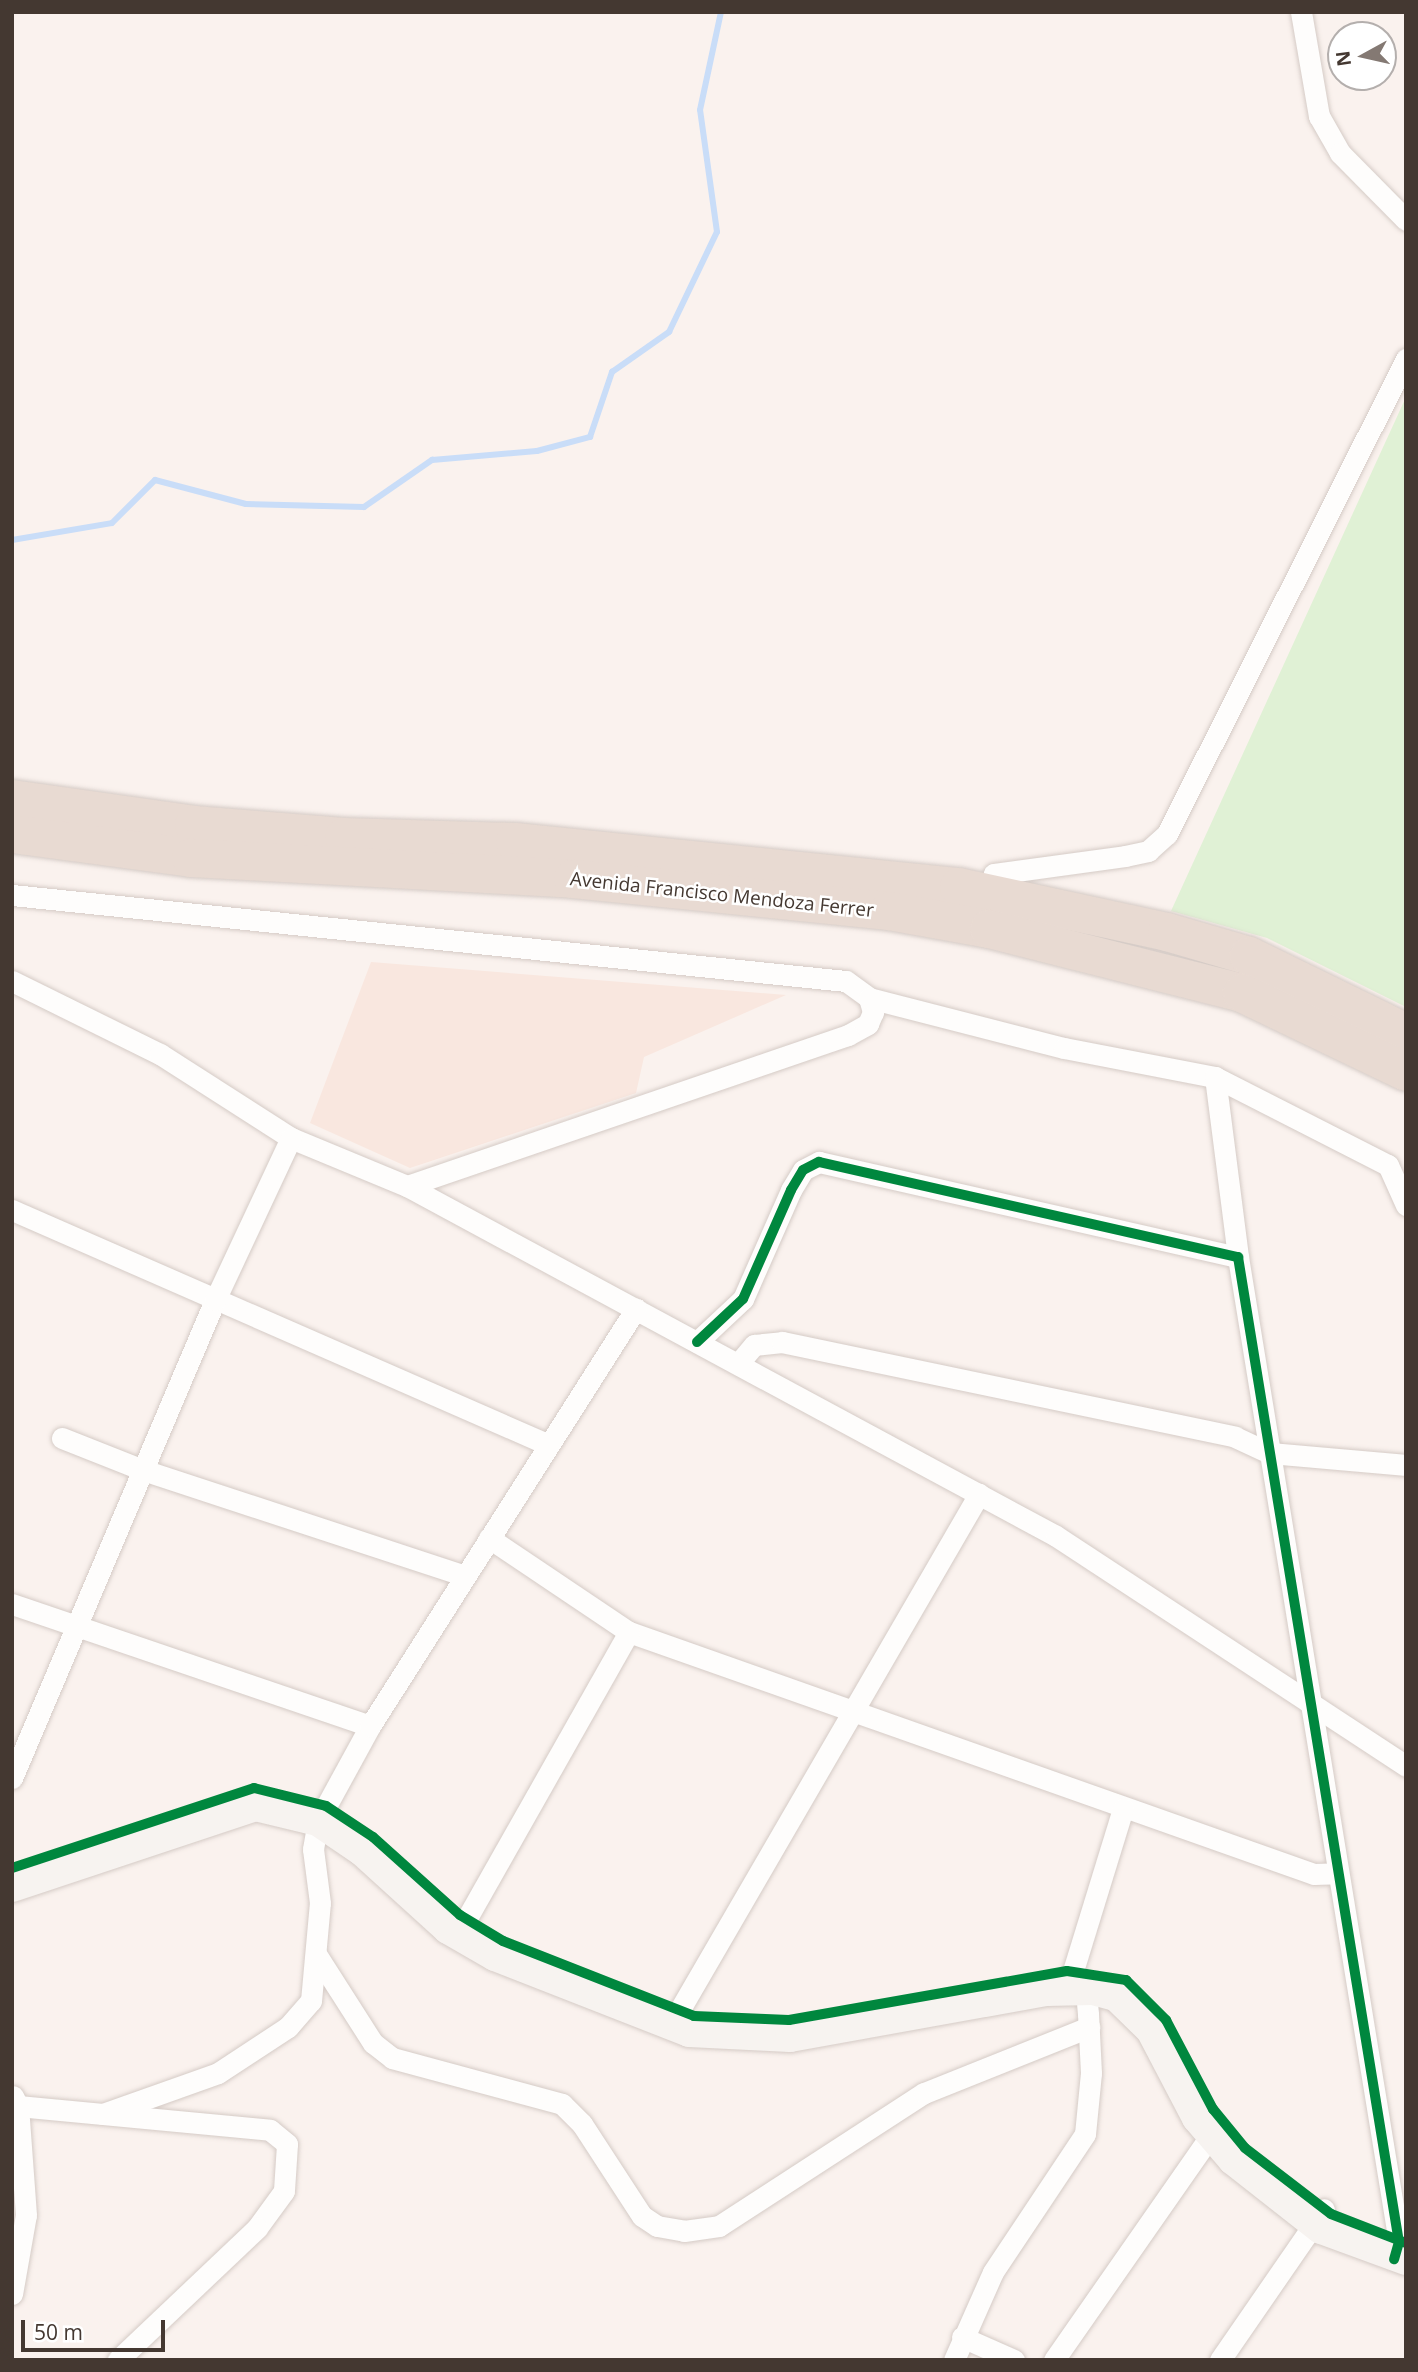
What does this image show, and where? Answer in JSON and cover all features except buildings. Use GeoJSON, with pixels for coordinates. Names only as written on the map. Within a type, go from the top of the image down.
{"type":"FeatureCollection","features":[{"type":"Feature","properties":{"kind":"highway","name":"Avenida Francisco Mendoza Ferrer"},"geometry":{"type":"LineString","coordinates":[[12,799],[192,841]]}},
{"type":"Feature","properties":{"kind":"highway","name":"Avenida Francisco Mendoza Ferrer"},"geometry":{"type":"LineString","coordinates":[[12,834],[192,841],[344,837],[515,842],[988,911],[1167,932],[1249,956],[1406,1033]]}},
{"type":"Feature","properties":{"kind":"highway","name":"Avenida Francisco Mendoza Ferrer"},"geometry":{"type":"LineString","coordinates":[[988,911],[1242,993],[1406,1072]]}},
{"type":"Feature","properties":{"kind":"street"},"geometry":{"type":"LineString","coordinates":[[1301,12],[1319,116],[1340,153],[1406,220]]}},
{"type":"Feature","properties":{"kind":"street"},"geometry":{"type":"LineString","coordinates":[[988,911],[994,874],[1125,856],[1148,850],[1167,834],[1406,359]]}},
{"type":"Feature","properties":{"kind":"street"},"geometry":{"type":"LineString","coordinates":[[12,895],[846,981],[869,998],[1064,1048],[1215,1077],[1388,1165],[1406,1205]]}},
{"type":"Feature","properties":{"kind":"street"},"geometry":{"type":"LineString","coordinates":[[12,981],[160,1054],[290,1138],[407,1186],[1056,1536],[1406,1766]]}},
{"type":"Feature","properties":{"kind":"street"},"geometry":{"type":"LineString","coordinates":[[407,1186],[848,1035],[868,1024],[873,1012],[869,998]]}},
{"type":"Feature","properties":{"kind":"street"},"geometry":{"type":"LineString","coordinates":[[1215,1077],[1238,1257],[1401,2251]]}},
{"type":"Feature","properties":{"kind":"street"},"geometry":{"type":"LineString","coordinates":[[12,1778],[215,1300],[290,1138]]}},
{"type":"Feature","properties":{"kind":"street"},"geometry":{"type":"LineString","coordinates":[[697,1342],[743,1299],[791,1190],[803,1170],[819,1162],[1238,1257]]}},
{"type":"Feature","properties":{"kind":"street"},"geometry":{"type":"LineString","coordinates":[[12,1210],[549,1445]]}},
{"type":"Feature","properties":{"kind":"street"},"geometry":{"type":"LineString","coordinates":[[103,2114],[218,2073],[257,2050],[310,2001],[316,1954],[322,1814],[370,1726],[636,1309]]}},
{"type":"Feature","properties":{"kind":"street"},"geometry":{"type":"LineString","coordinates":[[738,1364],[754,1345],[782,1342],[1235,1437],[1270,1453],[1406,1465]]}},
{"type":"Feature","properties":{"kind":"street"},"geometry":{"type":"LineString","coordinates":[[62,1438],[143,1471],[465,1576]]}},
{"type":"Feature","properties":{"kind":"street"},"geometry":{"type":"LineString","coordinates":[[678,2020],[850,1713],[979,1494]]}},
{"type":"Feature","properties":{"kind":"street"},"geometry":{"type":"LineString","coordinates":[[489,1538],[629,1632],[850,1713],[1314,1874],[1338,1874]]}},
{"type":"Feature","properties":{"kind":"street"},"geometry":{"type":"LineString","coordinates":[[12,1604],[370,1726]]}},
{"type":"Feature","properties":{"kind":"street"},"geometry":{"type":"LineString","coordinates":[[461,1926],[629,1632]]}},
{"type":"Feature","properties":{"kind":"street"},"geometry":{"type":"LineString","coordinates":[[12,1868],[254,1788],[322,1814],[362,1851],[461,1926],[495,1956],[678,2020],[748,2039],[790,2037],[1046,1991],[1080,1980],[1126,1980],[1166,2020],[1228,2130],[1319,2217]]}},
{"type":"Feature","properties":{"kind":"street"},"geometry":{"type":"LineString","coordinates":[[12,1887],[255,1806],[322,1814]]}},
{"type":"Feature","properties":{"kind":"street"},"geometry":{"type":"LineString","coordinates":[[954,2360],[993,2272],[1085,2134],[1089,2027],[1080,1980],[1123,1808]]}},
{"type":"Feature","properties":{"kind":"street"},"geometry":{"type":"LineString","coordinates":[[316,1954],[373,2043],[392,2058],[562,2104],[618,2174],[642,2216],[657,2226],[684,2231],[719,2226],[924,2093],[1089,2027]]}},
{"type":"Feature","properties":{"kind":"street"},"geometry":{"type":"LineString","coordinates":[[1080,1980],[1116,1996],[1151,2030],[1210,2136],[1319,2217],[1401,2251]]}},
{"type":"Feature","properties":{"kind":"street"},"geometry":{"type":"LineString","coordinates":[[12,2294],[26,2215],[15,2100],[103,2114],[270,2130],[287,2144],[284,2191],[257,2228],[118,2360]]}},
{"type":"Feature","properties":{"kind":"street"},"geometry":{"type":"LineString","coordinates":[[1054,2360],[1210,2136]]}},
{"type":"Feature","properties":{"kind":"street"},"geometry":{"type":"LineString","coordinates":[[1220,2360],[1319,2217]]}},
{"type":"Feature","properties":{"kind":"street"},"geometry":{"type":"LineString","coordinates":[[962,2337],[1014,2360]]}},
{"type":"Feature","properties":{"kind":"shaded area"},"geometry":{"type":"Polygon","coordinates":[[[371,962],[786,995],[644,1057],[636,1093],[410,1168],[310,1123],[371,962]]]}},
{"type":"Feature","properties":{"kind":"green space"},"geometry":{"type":"Polygon","coordinates":[[[1406,397],[1406,1007],[1267,938],[1171,911],[1406,397]]]}},
{"type":"Feature","properties":{"kind":"waterway"},"geometry":{"type":"LineString","coordinates":[[12,540],[112,523],[155,480],[246,504],[364,507],[432,460],[537,451],[590,437],[612,372],[669,332],[717,232],[700,110],[721,12]]}},
{"type":"Feature","properties":{"kind":"cycle path"},"geometry":{"type":"LineString","coordinates":[[697,1342],[743,1299],[791,1190],[803,1170],[819,1162],[1238,1257],[1399,2242],[1394,2259]]}},
{"type":"Feature","properties":{"kind":"cycle path"},"geometry":{"type":"LineString","coordinates":[[12,1868],[254,1788],[326,1806],[373,1837],[460,1915],[503,1941],[694,2016],[789,2020],[1067,1971],[1126,1980],[1166,2020],[1213,2109],[1245,2148],[1331,2214],[1406,2243]]}}]}
